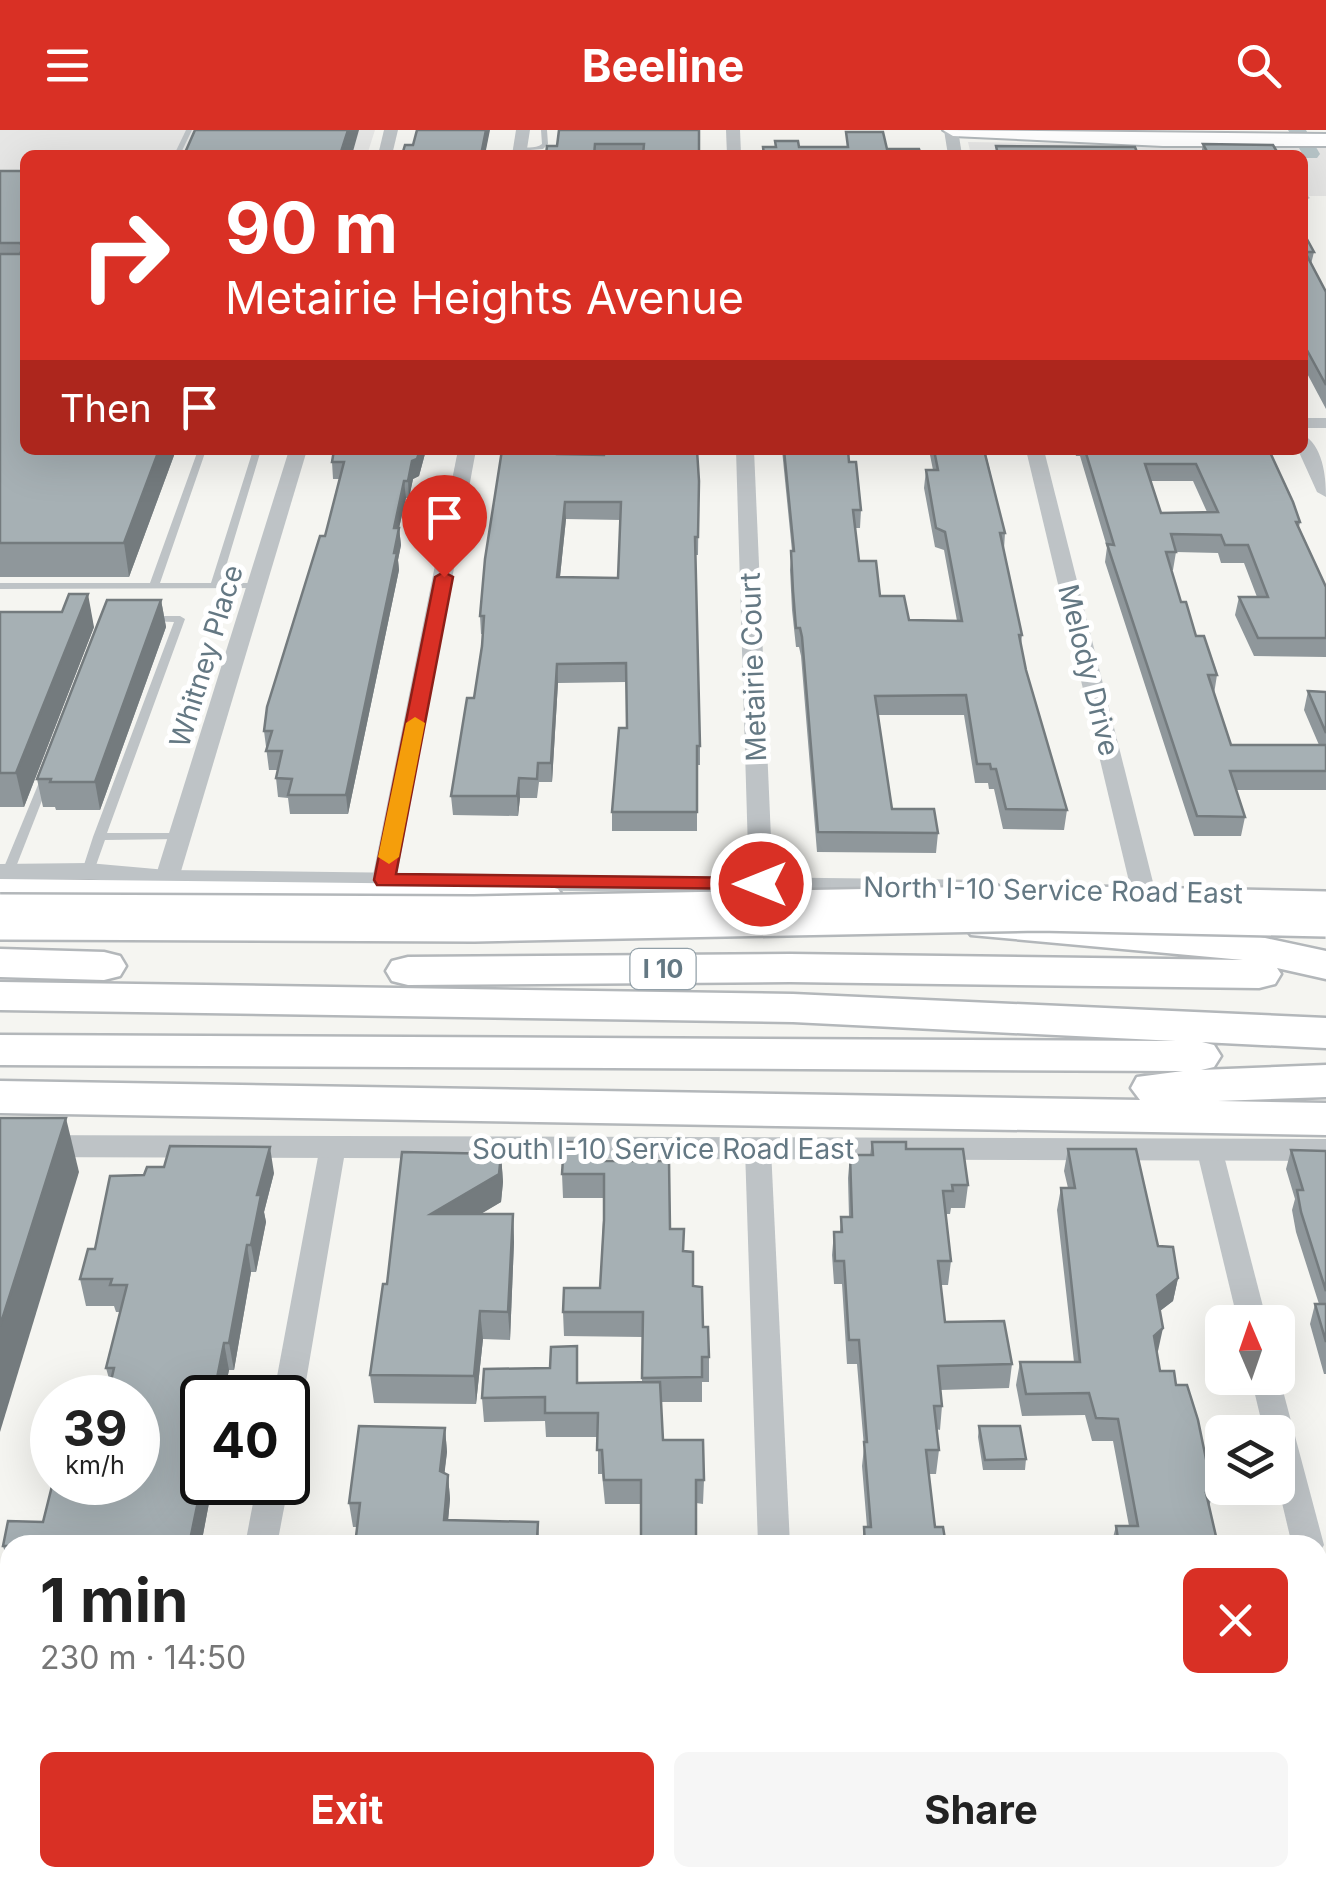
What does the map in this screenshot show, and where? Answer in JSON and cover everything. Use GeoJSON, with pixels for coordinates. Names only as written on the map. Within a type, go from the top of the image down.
{"type":"FeatureCollection","features":[{"type":"Feature","properties":{"kind":"highway"},"geometry":{"type":"LineString","coordinates":[[3,879],[824,910],[940,923],[1233,944],[1326,965]]}},
{"type":"Feature","properties":{"kind":"highway"},"geometry":{"type":"LineString","coordinates":[[0,917],[474,919],[1038,908],[1326,914]]}},
{"type":"Feature","properties":{"kind":"highway","name":"I 10"},"geometry":{"type":"LineString","coordinates":[[0,963],[425,971],[790,968],[1326,975]]}},
{"type":"Feature","properties":{"kind":"highway"},"geometry":{"type":"LineString","coordinates":[[0,996],[793,1008],[1326,1034]]}},
{"type":"Feature","properties":{"kind":"highway"},"geometry":{"type":"LineString","coordinates":[[0,1050],[1326,1056]]}},
{"type":"Feature","properties":{"kind":"highway"},"geometry":{"type":"LineString","coordinates":[[473,1103],[1326,1081]]}},
{"type":"Feature","properties":{"kind":"highway"},"geometry":{"type":"LineString","coordinates":[[0,1097],[1326,1119]]}},
{"type":"Feature","properties":{"kind":"main road"},"geometry":{"type":"LineString","coordinates":[[952,130],[1005,142],[1118,142]]}},
{"type":"Feature","properties":{"kind":"main road"},"geometry":{"type":"LineString","coordinates":[[1046,130],[1167,147],[1276,139],[1326,140]]}},
{"type":"Feature","properties":{"kind":"street"},"geometry":{"type":"LineString","coordinates":[[1308,452],[1326,492]]}},
{"type":"Feature","properties":{"kind":"street","name":"Whitney Place"},"geometry":{"type":"LineString","coordinates":[[167,878],[296,455]]}},
{"type":"Feature","properties":{"kind":"street"},"geometry":{"type":"LineString","coordinates":[[384,880],[466,455]]}},
{"type":"Feature","properties":{"kind":"street","name":"Metairie Court"},"geometry":{"type":"LineString","coordinates":[[745,455],[761,884]]}},
{"type":"Feature","properties":{"kind":"street","name":"Melody Drive"},"geometry":{"type":"LineString","coordinates":[[1036,455],[1143,890]]}},
{"type":"Feature","properties":{"kind":"street","name":"North I-10 Service Road East"},"geometry":{"type":"LineString","coordinates":[[3,879],[88,871],[167,878],[761,884],[1326,896]]}},
{"type":"Feature","properties":{"kind":"street","name":"South I-10 Service Road East"},"geometry":{"type":"LineString","coordinates":[[0,1146],[1326,1150]]}},
{"type":"Feature","properties":{"kind":"street"},"geometry":{"type":"LineString","coordinates":[[292,1375],[332,1146]]}},
{"type":"Feature","properties":{"kind":"street"},"geometry":{"type":"LineString","coordinates":[[758,1150],[774,1535]]}},
{"type":"Feature","properties":{"kind":"street"},"geometry":{"type":"LineString","coordinates":[[1210,1152],[1248,1305]]}},
{"type":"Feature","properties":{"kind":"street"},"geometry":{"type":"LineString","coordinates":[[1270,1395],[1305,1535]]}},
{"type":"Feature","properties":{"kind":"street"},"geometry":{"type":"LineString","coordinates":[[264,1535],[268,1505]]}},
{"type":"Feature","properties":{"kind":"lane"},"geometry":{"type":"LineString","coordinates":[[533,150],[545,144],[544,130]]}},
{"type":"Feature","properties":{"kind":"lane"},"geometry":{"type":"LineString","coordinates":[[980,150],[1005,142],[1018,150]]}},
{"type":"Feature","properties":{"kind":"lane"},"geometry":{"type":"LineString","coordinates":[[154,586],[200,455]]}},
{"type":"Feature","properties":{"kind":"lane"},"geometry":{"type":"LineString","coordinates":[[215,586],[255,455]]}},
{"type":"Feature","properties":{"kind":"lane"},"geometry":{"type":"LineString","coordinates":[[0,586],[256,586]]}},
{"type":"Feature","properties":{"kind":"lane"},"geometry":{"type":"LineString","coordinates":[[88,871],[180,619],[143,619]]}},
{"type":"Feature","properties":{"kind":"lane"},"geometry":{"type":"LineString","coordinates":[[3,879],[48,772]]}},
{"type":"Feature","properties":{"kind":"lane"},"geometry":{"type":"LineString","coordinates":[[100,837],[180,836]]}},
{"type":"Feature","properties":{"kind":"shaded area"},"geometry":{"type":"Polygon","coordinates":[[[0,130],[375,130],[369,150],[20,150],[20,266],[0,266],[0,130]]]}},
{"type":"Feature","properties":{"kind":"shaded area"},"geometry":{"type":"Polygon","coordinates":[[[968,142],[1326,148],[1326,196],[1308,196],[1308,150],[970,150],[968,142]]]}},
{"type":"Feature","properties":{"kind":"building"},"geometry":{"type":"Polygon","coordinates":[[[195,130],[348,130],[342,150],[186,150],[195,130]]]}},
{"type":"Feature","properties":{"kind":"building"},"geometry":{"type":"Polygon","coordinates":[[[417,130],[486,130],[482,150],[404,150],[405,145],[413,145],[417,130]]]}},
{"type":"Feature","properties":{"kind":"building"},"geometry":{"type":"Polygon","coordinates":[[[559,130],[699,130],[699,150],[643,150],[644,144],[595,144],[594,150],[547,150],[547,146],[557,146],[559,130]]]}},
{"type":"Feature","properties":{"kind":"building"},"geometry":{"type":"Polygon","coordinates":[[[846,132],[883,132],[887,149],[919,150],[763,147],[776,147],[775,141],[798,141],[799,147],[848,147],[846,132]]]}},
{"type":"Feature","properties":{"kind":"building"},"geometry":{"type":"Polygon","coordinates":[[[1203,144],[1273,145],[1276,150],[1206,150],[1203,144]]]}},
{"type":"Feature","properties":{"kind":"building"},"geometry":{"type":"Polygon","coordinates":[[[996,146],[1136,150],[997,150],[996,146]]]}},
{"type":"Feature","properties":{"kind":"building"},"geometry":{"type":"Polygon","coordinates":[[[0,171],[20,171],[20,243],[0,243],[0,171]]]}},
{"type":"Feature","properties":{"kind":"building"},"geometry":{"type":"Polygon","coordinates":[[[0,254],[20,254],[20,455],[157,455],[124,543],[0,543],[0,254]]]}},
{"type":"Feature","properties":{"kind":"building"},"geometry":{"type":"Polygon","coordinates":[[[1308,258],[1326,292],[1326,385],[1308,352],[1308,258]]]}},
{"type":"Feature","properties":{"kind":"building"},"geometry":{"type":"Polygon","coordinates":[[[333,455],[418,455],[412,461],[408,481],[404,481],[394,528],[399,528],[397,553],[346,795],[288,795],[292,779],[276,778],[282,751],[266,751],[272,731],[264,731],[267,707],[320,536],[325,536],[344,462],[332,462],[333,455]]]}},
{"type":"Feature","properties":{"kind":"building"},"geometry":{"type":"Polygon","coordinates":[[[501,455],[697,455],[697,812],[612,812],[619,728],[627,728],[626,663],[557,664],[551,763],[538,763],[537,779],[519,778],[517,796],[451,796],[467,698],[474,698],[482,646],[484,616],[480,616],[501,455]],[[565,502],[557,577],[618,578],[621,502],[565,502]]]}},
{"type":"Feature","properties":{"kind":"building"},"geometry":{"type":"Polygon","coordinates":[[[784,455],[848,455],[849,462],[856,462],[861,510],[853,510],[859,561],[876,561],[880,596],[904,596],[909,620],[962,621],[945,532],[936,528],[926,470],[938,470],[935,455],[985,455],[1005,533],[1000,533],[1026,670],[1067,810],[1006,809],[996,769],[991,769],[990,764],[977,764],[966,695],[875,696],[892,809],[934,809],[938,833],[818,832],[802,637],[800,628],[796,628],[794,551],[784,455]]]}},
{"type":"Feature","properties":{"kind":"building"},"geometry":{"type":"Polygon","coordinates":[[[1087,455],[1271,455],[1326,587],[1326,638],[1258,638],[1239,597],[1268,597],[1248,545],[1225,545],[1221,535],[1171,534],[1176,552],[1166,552],[1196,636],[1204,636],[1217,675],[1208,675],[1231,745],[1326,745],[1326,771],[1230,771],[1245,817],[1197,816],[1107,544],[1114,545],[1087,455]],[[1145,464],[1161,513],[1218,512],[1196,464],[1145,464]]]}},
{"type":"Feature","properties":{"kind":"building"},"geometry":{"type":"Polygon","coordinates":[[[69,594],[88,594],[16,773],[0,773],[0,612],[62,612],[69,594]]]}},
{"type":"Feature","properties":{"kind":"building"},"geometry":{"type":"Polygon","coordinates":[[[107,600],[161,600],[95,782],[37,779],[107,600]]]}},
{"type":"Feature","properties":{"kind":"building"},"geometry":{"type":"Polygon","coordinates":[[[1308,691],[1326,692],[1326,733],[1308,691]]]}},
{"type":"Feature","properties":{"kind":"building"},"geometry":{"type":"Polygon","coordinates":[[[0,1118],[66,1118],[0,1326],[0,1118]]]}},
{"type":"Feature","properties":{"kind":"building"},"geometry":{"type":"Polygon","coordinates":[[[564,1142],[604,1142],[604,1161],[669,1161],[670,1229],[684,1229],[683,1251],[693,1252],[693,1286],[702,1287],[709,1357],[702,1357],[702,1377],[642,1378],[643,1312],[563,1312],[564,1288],[600,1288],[604,1220],[604,1174],[562,1174],[564,1142]]]}},
{"type":"Feature","properties":{"kind":"building"},"geometry":{"type":"Polygon","coordinates":[[[872,1142],[906,1142],[906,1149],[963,1149],[968,1185],[952,1185],[953,1191],[943,1191],[951,1261],[938,1261],[945,1322],[1004,1321],[1012,1364],[938,1366],[942,1406],[934,1406],[939,1450],[926,1450],[935,1527],[943,1527],[944,1535],[864,1535],[864,1527],[871,1527],[859,1340],[849,1340],[844,1261],[835,1261],[834,1232],[842,1232],[841,1217],[852,1217],[850,1155],[873,1155],[872,1142]]]}},
{"type":"Feature","properties":{"kind":"building"},"geometry":{"type":"Polygon","coordinates":[[[170,1146],[270,1147],[229,1343],[224,1343],[218,1375],[180,1375],[180,1505],[197,1505],[191,1535],[5,1535],[8,1521],[43,1522],[47,1505],[160,1505],[160,1375],[112,1375],[114,1368],[106,1368],[127,1285],[110,1285],[112,1279],[80,1279],[88,1249],[95,1249],[110,1176],[144,1175],[147,1167],[164,1167],[170,1146]]]}},
{"type":"Feature","properties":{"kind":"building"},"geometry":{"type":"Polygon","coordinates":[[[1068,1149],[1136,1149],[1158,1246],[1173,1247],[1178,1278],[1157,1295],[1163,1328],[1154,1336],[1160,1371],[1174,1371],[1176,1385],[1187,1385],[1205,1454],[1205,1505],[1209,1505],[1216,1535],[1117,1535],[1116,1526],[1138,1526],[1118,1419],[1096,1418],[1089,1393],[1026,1394],[1020,1362],[1080,1362],[1061,1188],[1075,1188],[1068,1149]]]}},
{"type":"Feature","properties":{"kind":"building"},"geometry":{"type":"Polygon","coordinates":[[[1291,1150],[1326,1151],[1326,1291],[1301,1212],[1297,1190],[1303,1190],[1291,1150]]]}},
{"type":"Feature","properties":{"kind":"building"},"geometry":{"type":"Polygon","coordinates":[[[402,1152],[501,1154],[499,1174],[431,1214],[513,1214],[508,1312],[480,1311],[474,1376],[370,1375],[383,1284],[387,1284],[402,1152]]]}},
{"type":"Feature","properties":{"kind":"building"},"geometry":{"type":"Polygon","coordinates":[[[1315,1304],[1326,1304],[1326,1342],[1315,1304]]]}},
{"type":"Feature","properties":{"kind":"building"},"geometry":{"type":"Polygon","coordinates":[[[577,1346],[577,1383],[660,1382],[663,1440],[703,1440],[704,1480],[696,1480],[696,1535],[641,1535],[641,1480],[604,1480],[602,1450],[597,1450],[598,1413],[545,1413],[545,1397],[482,1398],[484,1369],[550,1368],[551,1347],[577,1346]]]}},
{"type":"Feature","properties":{"kind":"building"},"geometry":{"type":"Polygon","coordinates":[[[359,1426],[445,1428],[440,1471],[448,1475],[444,1520],[538,1522],[537,1535],[356,1535],[360,1503],[349,1503],[359,1426]]]}},
{"type":"Feature","properties":{"kind":"building"},"geometry":{"type":"Polygon","coordinates":[[[979,1426],[1020,1426],[1026,1459],[985,1460],[979,1426]]]}},
{"type":"Feature","properties":{"kind":"waterway"},"geometry":{"type":"LineString","coordinates":[[1297,130],[1311,154]]}},
{"type":"Feature","properties":{"kind":"slow traffic"},"geometry":{"type":"LineString","coordinates":[[389,857],[415,723]]}},
{"type":"Feature","properties":{"kind":"route"},"geometry":{"type":"LineString","coordinates":[[444,577],[384,880],[761,884]]}}]}
